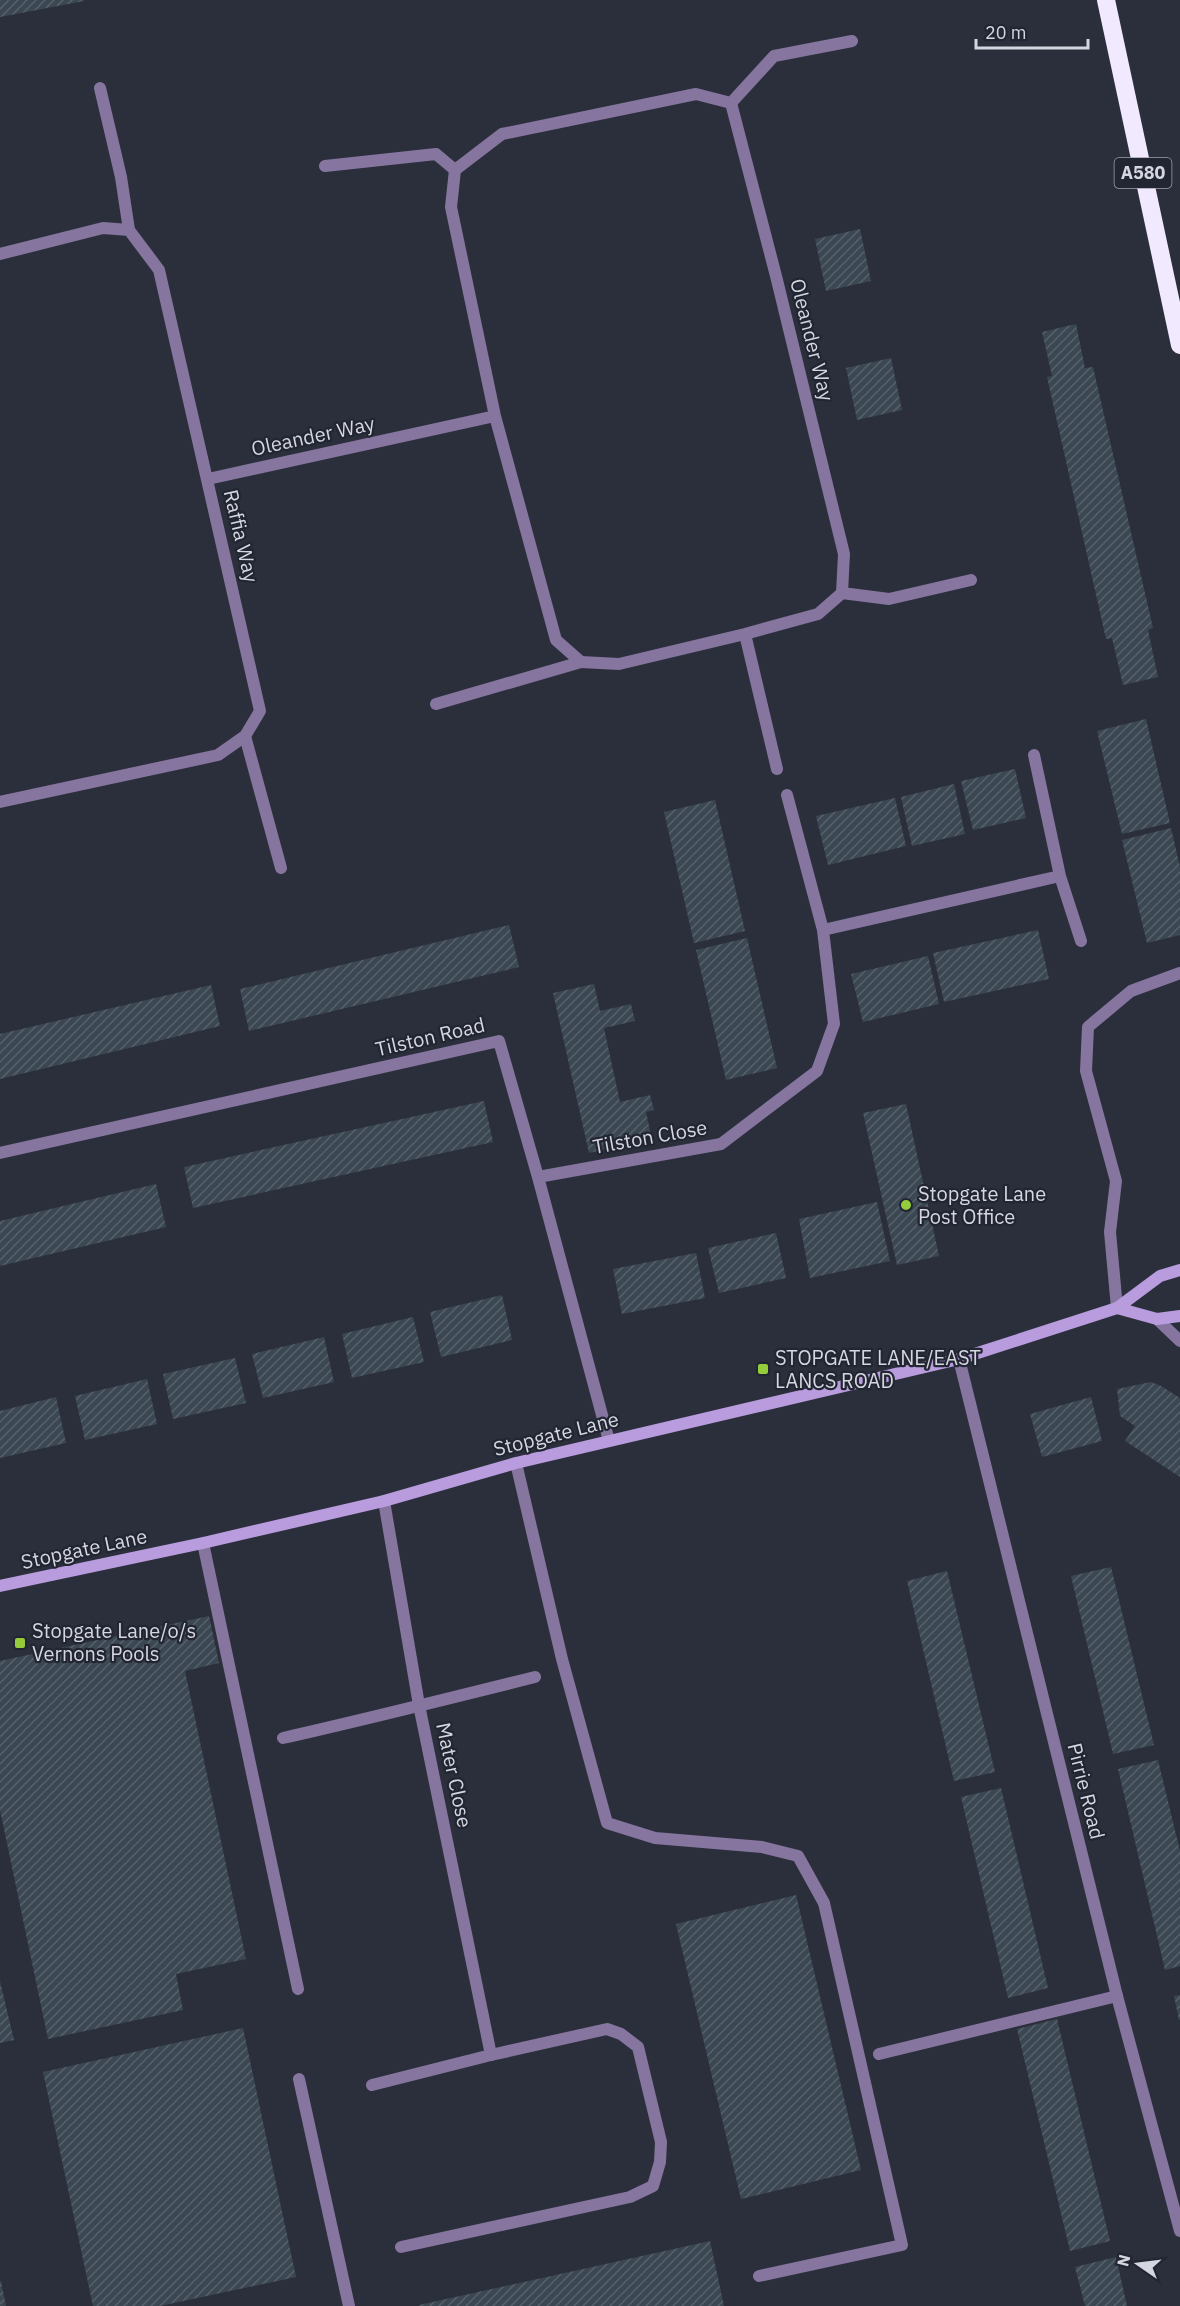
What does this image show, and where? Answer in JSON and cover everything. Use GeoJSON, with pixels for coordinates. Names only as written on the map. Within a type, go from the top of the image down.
{"type":"FeatureCollection","features":[{"type":"Feature","properties":{"kind":"highway","name":"A580"},"geometry":{"type":"LineString","coordinates":[[1106,0],[1180,345]]}},
{"type":"Feature","properties":{"kind":"main road","name":"Stopgate Lane"},"geometry":{"type":"LineString","coordinates":[[0,1586],[203,1543],[384,1501],[516,1463],[959,1359],[1117,1308],[1160,1276],[1180,1270]]}},
{"type":"Feature","properties":{"kind":"main road"},"geometry":{"type":"LineString","coordinates":[[1117,1308],[1157,1319],[1180,1316]]}},
{"type":"Feature","properties":{"kind":"street"},"geometry":{"type":"LineString","coordinates":[[580,662],[556,640],[495,416],[451,207],[455,170],[502,134],[696,94],[731,104],[774,56],[852,41]]}},
{"type":"Feature","properties":{"kind":"street"},"geometry":{"type":"LineString","coordinates":[[0,254],[103,228],[129,230],[121,177],[100,88]]}},
{"type":"Feature","properties":{"kind":"street","name":"Oleander Way"},"geometry":{"type":"LineString","coordinates":[[731,104],[844,554],[842,593]]}},
{"type":"Feature","properties":{"kind":"street"},"geometry":{"type":"LineString","coordinates":[[325,166],[436,154],[455,170]]}},
{"type":"Feature","properties":{"kind":"street","name":"Raffia Way"},"geometry":{"type":"LineString","coordinates":[[0,802],[218,755],[245,736],[260,711],[159,270],[129,230]]}},
{"type":"Feature","properties":{"kind":"street","name":"Oleander Way"},"geometry":{"type":"LineString","coordinates":[[208,478],[495,416]]}},
{"type":"Feature","properties":{"kind":"street"},"geometry":{"type":"LineString","coordinates":[[436,704],[580,662],[619,664],[745,634],[818,614],[842,593],[889,599],[971,580]]}},
{"type":"Feature","properties":{"kind":"street"},"geometry":{"type":"LineString","coordinates":[[745,634],[777,769]]}},
{"type":"Feature","properties":{"kind":"street"},"geometry":{"type":"LineString","coordinates":[[245,736],[281,868]]}},
{"type":"Feature","properties":{"kind":"street"},"geometry":{"type":"LineString","coordinates":[[1034,755],[1060,876],[1081,941]]}},
{"type":"Feature","properties":{"kind":"street","name":"Tilston Close"},"geometry":{"type":"LineString","coordinates":[[538,1177],[721,1144],[817,1071],[834,1024],[823,930],[787,795]]}},
{"type":"Feature","properties":{"kind":"street"},"geometry":{"type":"LineString","coordinates":[[823,930],[1060,876]]}},
{"type":"Feature","properties":{"kind":"street"},"geometry":{"type":"LineString","coordinates":[[1117,1308],[1110,1233],[1116,1181],[1086,1071],[1088,1027],[1131,991],[1180,973]]}},
{"type":"Feature","properties":{"kind":"street","name":"Tilston Road"},"geometry":{"type":"LineString","coordinates":[[0,1153],[499,1041],[609,1441]]}},
{"type":"Feature","properties":{"kind":"street"},"geometry":{"type":"LineString","coordinates":[[1157,1319],[1180,1341]]}},
{"type":"Feature","properties":{"kind":"street","name":"Pirrie Road"},"geometry":{"type":"LineString","coordinates":[[959,1359],[1117,1996],[1180,2231]]}},
{"type":"Feature","properties":{"kind":"street"},"geometry":{"type":"LineString","coordinates":[[516,1463],[562,1659],[607,1823],[655,1838],[762,1847],[798,1856],[824,1904],[902,2245],[759,2276]]}},
{"type":"Feature","properties":{"kind":"street","name":"Mater Close"},"geometry":{"type":"LineString","coordinates":[[384,1501],[419,1705],[491,2055]]}},
{"type":"Feature","properties":{"kind":"street"},"geometry":{"type":"LineString","coordinates":[[203,1543],[298,1989]]}},
{"type":"Feature","properties":{"kind":"street"},"geometry":{"type":"LineString","coordinates":[[283,1738],[535,1677]]}},
{"type":"Feature","properties":{"kind":"street"},"geometry":{"type":"LineString","coordinates":[[879,2054],[1117,1996]]}},
{"type":"Feature","properties":{"kind":"street"},"geometry":{"type":"LineString","coordinates":[[372,2085],[607,2029],[621,2034],[638,2047],[661,2142],[660,2162],[653,2186],[630,2198],[401,2247]]}},
{"type":"Feature","properties":{"kind":"street"},"geometry":{"type":"LineString","coordinates":[[298,2079],[349,2306]]}},
{"type":"Feature","properties":{"kind":"building"},"geometry":{"type":"Polygon","coordinates":[[[0,0],[84,0],[84,1],[0,17],[0,0]]]}},
{"type":"Feature","properties":{"kind":"building"},"geometry":{"type":"Polygon","coordinates":[[[860,229],[871,281],[826,291],[815,239],[860,229]]]}},
{"type":"Feature","properties":{"kind":"building"},"geometry":{"type":"Polygon","coordinates":[[[1076,324],[1085,368],[1093,367],[1153,628],[1148,630],[1158,677],[1123,685],[1112,638],[1106,639],[1047,377],[1052,376],[1042,332],[1076,324]]]}},
{"type":"Feature","properties":{"kind":"building"},"geometry":{"type":"Polygon","coordinates":[[[891,358],[902,410],[857,420],[846,368],[891,358]]]}},
{"type":"Feature","properties":{"kind":"building"},"geometry":{"type":"Polygon","coordinates":[[[1146,719],[1170,823],[1122,834],[1097,731],[1146,719]]]}},
{"type":"Feature","properties":{"kind":"building"},"geometry":{"type":"Polygon","coordinates":[[[1015,769],[1026,818],[973,830],[961,781],[1015,769]]]}},
{"type":"Feature","properties":{"kind":"building"},"geometry":{"type":"Polygon","coordinates":[[[954,784],[965,834],[912,846],[901,797],[954,784]]]}},
{"type":"Feature","properties":{"kind":"building"},"geometry":{"type":"Polygon","coordinates":[[[895,798],[906,846],[828,865],[816,816],[895,798]]]}},
{"type":"Feature","properties":{"kind":"building"},"geometry":{"type":"Polygon","coordinates":[[[715,800],[745,931],[694,943],[664,812],[715,800]]]}},
{"type":"Feature","properties":{"kind":"building"},"geometry":{"type":"Polygon","coordinates":[[[1171,828],[1180,867],[1180,935],[1147,943],[1122,840],[1171,828]]]}},
{"type":"Feature","properties":{"kind":"building"},"geometry":{"type":"Polygon","coordinates":[[[509,925],[519,967],[249,1031],[240,989],[509,925]]]}},
{"type":"Feature","properties":{"kind":"building"},"geometry":{"type":"Polygon","coordinates":[[[1038,930],[1049,979],[944,1002],[933,953],[1038,930]]]}},
{"type":"Feature","properties":{"kind":"building"},"geometry":{"type":"Polygon","coordinates":[[[747,938],[777,1068],[726,1080],[696,950],[747,938]]]}},
{"type":"Feature","properties":{"kind":"building"},"geometry":{"type":"Polygon","coordinates":[[[928,956],[939,1004],[863,1022],[851,974],[928,956]]]}},
{"type":"Feature","properties":{"kind":"building"},"geometry":{"type":"Polygon","coordinates":[[[594,984],[600,1011],[631,1004],[635,1021],[604,1028],[620,1102],[650,1095],[654,1110],[646,1112],[651,1135],[629,1140],[630,1144],[589,1153],[553,993],[594,984]]]}},
{"type":"Feature","properties":{"kind":"building"},"geometry":{"type":"Polygon","coordinates":[[[211,985],[220,1026],[0,1079],[0,1034],[211,985]]]}},
{"type":"Feature","properties":{"kind":"building"},"geometry":{"type":"Polygon","coordinates":[[[484,1101],[493,1142],[193,1208],[184,1167],[484,1101]]]}},
{"type":"Feature","properties":{"kind":"building"},"geometry":{"type":"Polygon","coordinates":[[[906,1104],[939,1256],[897,1265],[863,1113],[906,1104]]]}},
{"type":"Feature","properties":{"kind":"building"},"geometry":{"type":"Polygon","coordinates":[[[156,1184],[166,1227],[0,1266],[0,1221],[156,1184]]]}},
{"type":"Feature","properties":{"kind":"building"},"geometry":{"type":"Polygon","coordinates":[[[877,1202],[890,1261],[810,1278],[799,1219],[877,1202]]]}},
{"type":"Feature","properties":{"kind":"building"},"geometry":{"type":"Polygon","coordinates":[[[776,1233],[786,1278],[719,1293],[708,1248],[776,1233]]]}},
{"type":"Feature","properties":{"kind":"building"},"geometry":{"type":"Polygon","coordinates":[[[696,1253],[705,1298],[622,1314],[613,1269],[696,1253]]]}},
{"type":"Feature","properties":{"kind":"building"},"geometry":{"type":"Polygon","coordinates":[[[502,1295],[512,1340],[441,1357],[430,1312],[502,1295]]]}},
{"type":"Feature","properties":{"kind":"building"},"geometry":{"type":"Polygon","coordinates":[[[413,1317],[424,1362],[352,1378],[342,1334],[413,1317]]]}},
{"type":"Feature","properties":{"kind":"building"},"geometry":{"type":"Polygon","coordinates":[[[324,1337],[334,1382],[263,1398],[252,1354],[324,1337]]]}},
{"type":"Feature","properties":{"kind":"building"},"geometry":{"type":"Polygon","coordinates":[[[235,1358],[246,1403],[173,1419],[163,1374],[235,1358]]]}},
{"type":"Feature","properties":{"kind":"building"},"geometry":{"type":"Polygon","coordinates":[[[147,1379],[157,1424],[85,1440],[75,1396],[147,1379]]]}},
{"type":"Feature","properties":{"kind":"building"},"geometry":{"type":"Polygon","coordinates":[[[1151,1382],[1180,1398],[1180,1477],[1125,1441],[1135,1426],[1120,1416],[1117,1389],[1151,1382]]]}},
{"type":"Feature","properties":{"kind":"building"},"geometry":{"type":"Polygon","coordinates":[[[56,1397],[66,1443],[0,1458],[0,1411],[56,1397]]]}},
{"type":"Feature","properties":{"kind":"building"},"geometry":{"type":"Polygon","coordinates":[[[1091,1397],[1102,1441],[1042,1457],[1030,1414],[1091,1397]]]}},
{"type":"Feature","properties":{"kind":"building"},"geometry":{"type":"Polygon","coordinates":[[[1111,1567],[1154,1745],[1113,1754],[1071,1576],[1111,1567]]]}},
{"type":"Feature","properties":{"kind":"building"},"geometry":{"type":"Polygon","coordinates":[[[947,1571],[995,1772],[954,1781],[907,1581],[947,1571]]]}},
{"type":"Feature","properties":{"kind":"building"},"geometry":{"type":"Polygon","coordinates":[[[209,1616],[219,1663],[185,1671],[246,1959],[176,1974],[183,2010],[48,2039],[0,1810],[0,1661],[209,1616]]]}},
{"type":"Feature","properties":{"kind":"building"},"geometry":{"type":"Polygon","coordinates":[[[1158,1760],[1180,1851],[1180,1966],[1165,1970],[1118,1769],[1158,1760]]]}},
{"type":"Feature","properties":{"kind":"building"},"geometry":{"type":"Polygon","coordinates":[[[1001,1788],[1048,1988],[1008,1998],[961,1797],[1001,1788]]]}},
{"type":"Feature","properties":{"kind":"building"},"geometry":{"type":"Polygon","coordinates":[[[796,1895],[861,2170],[741,2199],[676,1924],[796,1895]]]}},
{"type":"Feature","properties":{"kind":"building"},"geometry":{"type":"Polygon","coordinates":[[[0,1981],[14,2040],[0,2043],[0,1981]]]}},
{"type":"Feature","properties":{"kind":"building"},"geometry":{"type":"Polygon","coordinates":[[[1180,1995],[1180,2020],[1179,2020],[1174,1996],[1180,1995]]]}},
{"type":"Feature","properties":{"kind":"building"},"geometry":{"type":"Polygon","coordinates":[[[1057,2019],[1110,2241],[1070,2251],[1017,2029],[1057,2019]]]}},
{"type":"Feature","properties":{"kind":"building"},"geometry":{"type":"Polygon","coordinates":[[[243,2028],[296,2277],[160,2306],[93,2306],[43,2072],[243,2028]]]}},
{"type":"Feature","properties":{"kind":"building"},"geometry":{"type":"Polygon","coordinates":[[[710,2241],[724,2306],[419,2306],[419,2305],[710,2241]]]}},
{"type":"Feature","properties":{"kind":"building"},"geometry":{"type":"Polygon","coordinates":[[[1116,2257],[1127,2306],[1085,2306],[1075,2267],[1116,2257]]]}},
{"type":"Feature","properties":{"kind":"building"},"geometry":{"type":"Polygon","coordinates":[[[1,2281],[6,2306],[0,2306],[1,2281]]]}},
{"type":"Feature","properties":{"kind":"place","name":"Stopgate Lane Post Office"},"geometry":{"type":"Point","coordinates":[906,1205]}},
{"type":"Feature","properties":{"kind":"place","name":"STOPGATE LANE/EAST LANCS ROAD"},"geometry":{"type":"Point","coordinates":[763,1369]}},
{"type":"Feature","properties":{"kind":"place","name":"Stopgate Lane/o/s Vernons Pools"},"geometry":{"type":"Point","coordinates":[20,1643]}}]}
